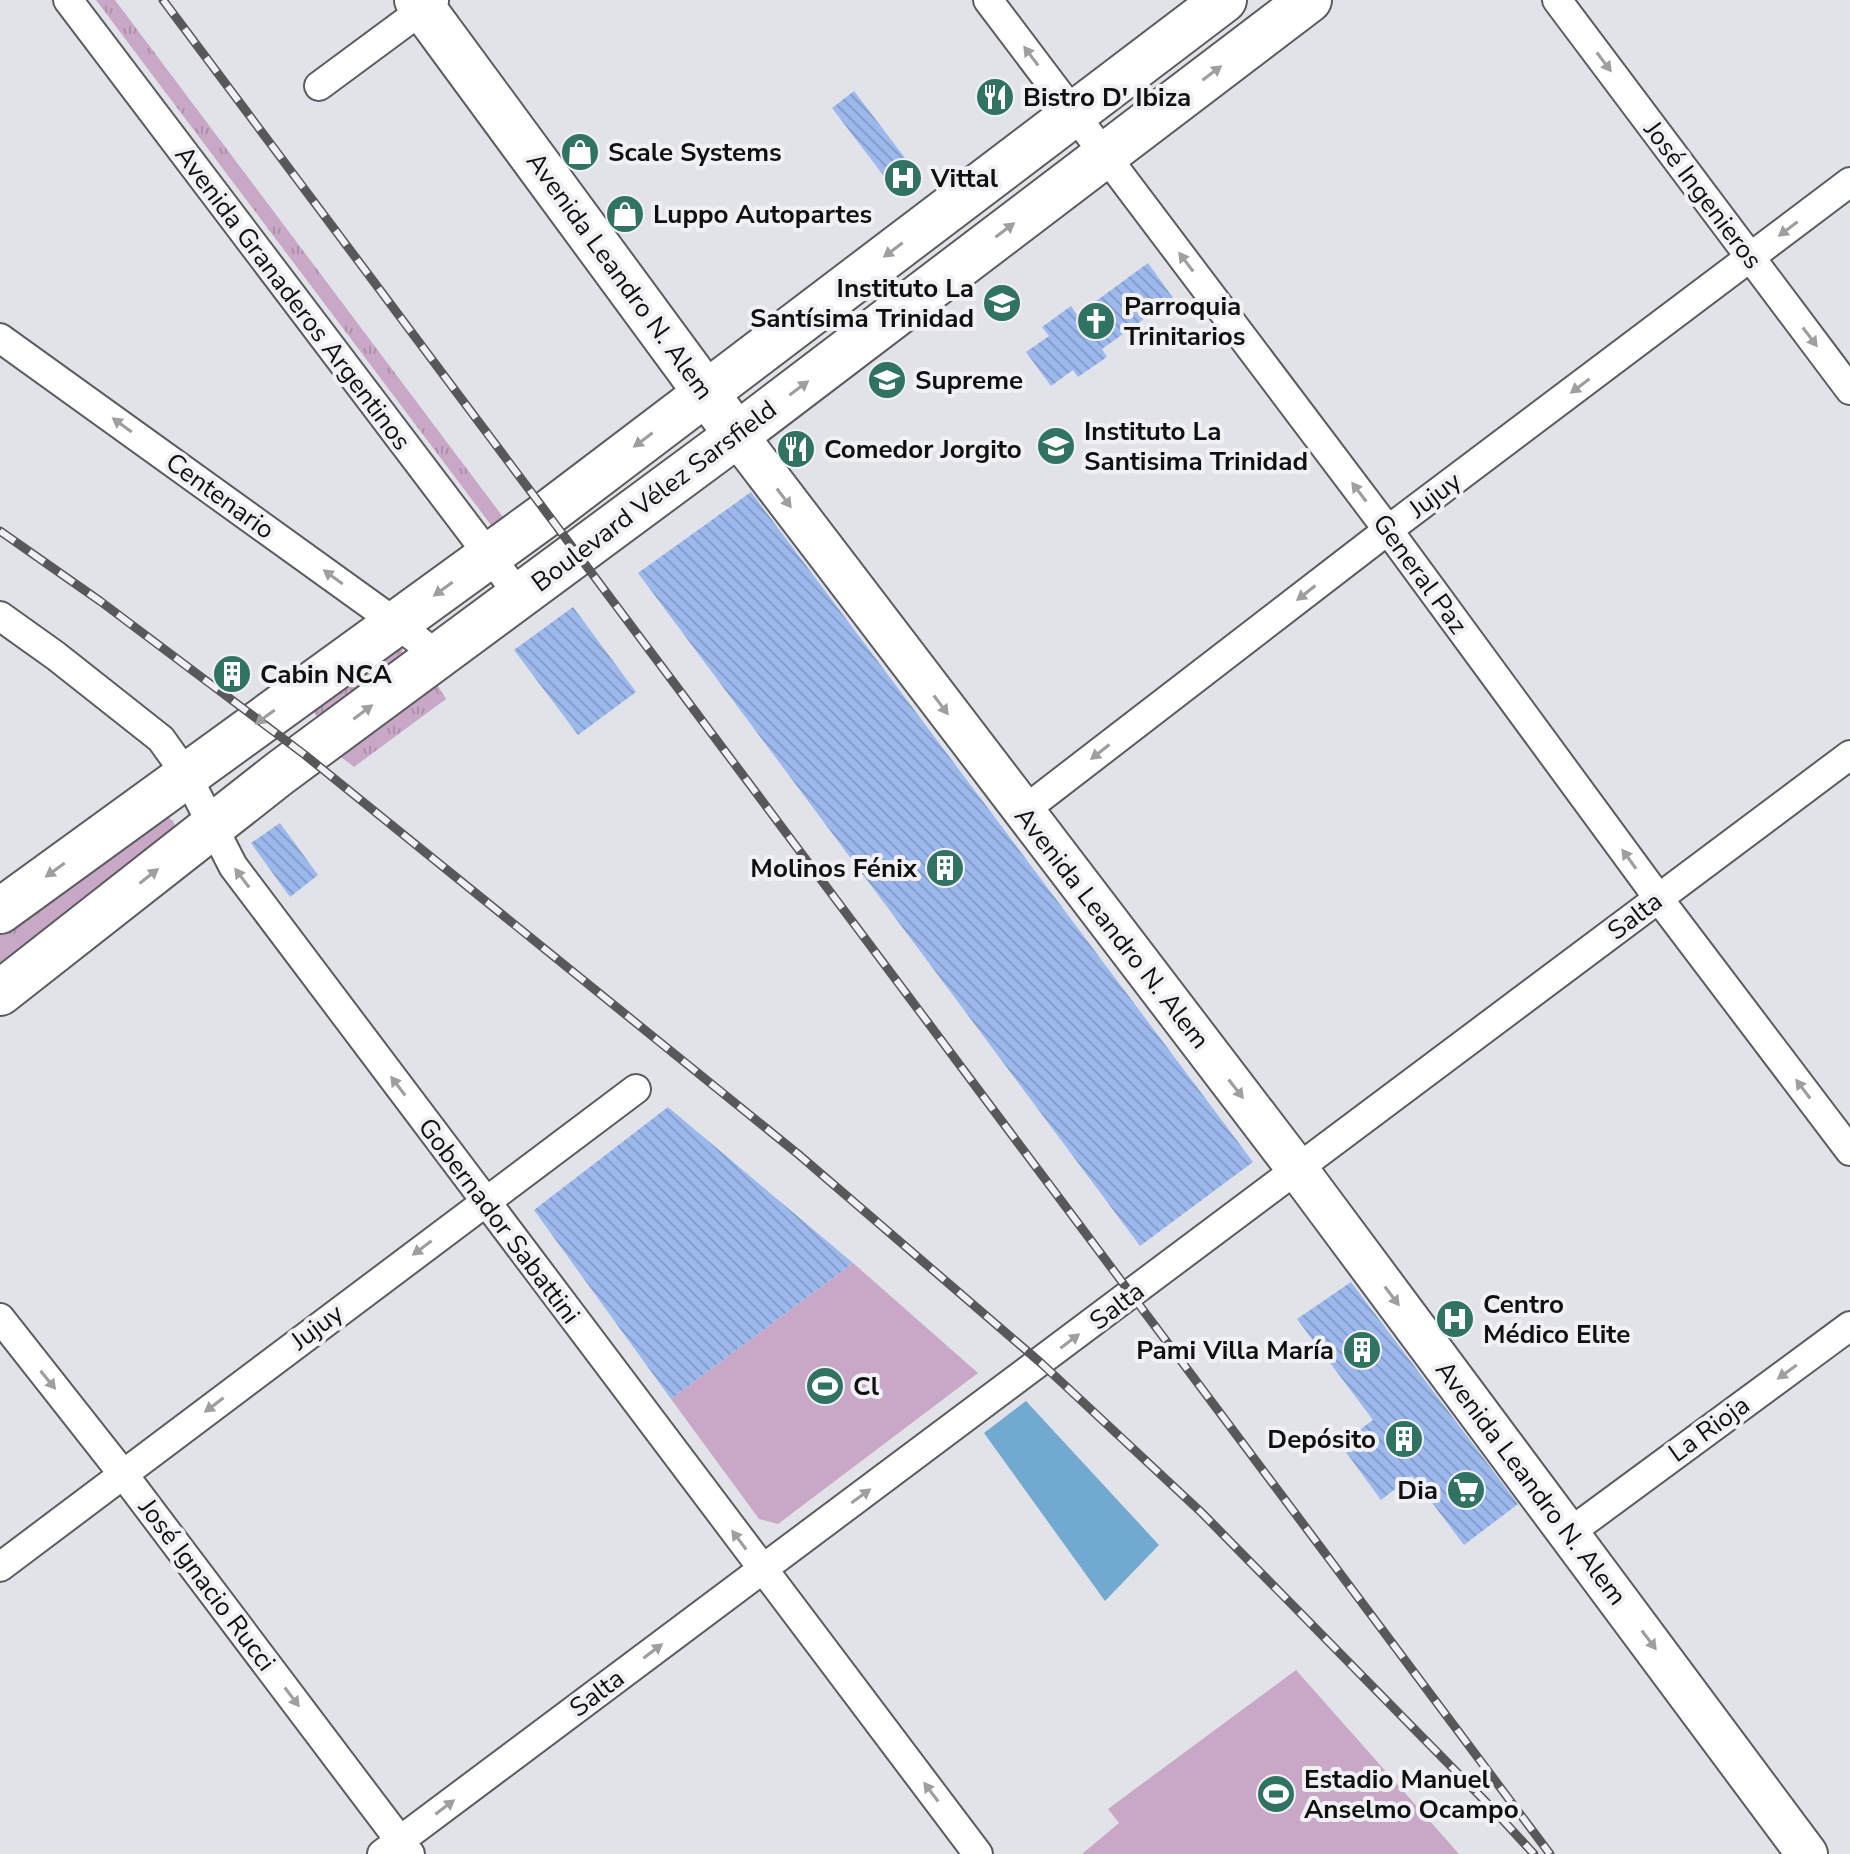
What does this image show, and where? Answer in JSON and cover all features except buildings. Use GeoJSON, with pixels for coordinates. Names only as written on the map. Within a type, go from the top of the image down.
{"type":"FeatureCollection","features":[{"type":"Feature","properties":{"kind":"main road","name":"Boulevard Vélez Sarsfield"},"geometry":{"type":"LineString","coordinates":[[0,911],[489,556],[1224,0]]}},
{"type":"Feature","properties":{"kind":"main road","name":"Boulevard Vélez Sarsfield"},"geometry":{"type":"LineString","coordinates":[[0,993],[211,827],[737,435],[1309,0]]}},
{"type":"Feature","properties":{"kind":"main road","name":"Avenida Leandro N. Alem"},"geometry":{"type":"LineString","coordinates":[[426,3],[737,435]]}},
{"type":"Feature","properties":{"kind":"street","name":"Avenida Granaderos Argentinos"},"geometry":{"type":"LineString","coordinates":[[68,0],[519,595]]}},
{"type":"Feature","properties":{"kind":"street","name":"General Paz"},"geometry":{"type":"LineString","coordinates":[[988,0],[1388,530],[1659,899],[1850,1151]]}},
{"type":"Feature","properties":{"kind":"street","name":"José Ingenieros"},"geometry":{"type":"LineString","coordinates":[[1557,0],[1850,390]]}},
{"type":"Feature","properties":{"kind":"street"},"geometry":{"type":"LineString","coordinates":[[319,86],[426,3]]}},
{"type":"Feature","properties":{"kind":"street","name":"Jujuy"},"geometry":{"type":"LineString","coordinates":[[1022,812],[1388,530],[1850,182]]}},
{"type":"Feature","properties":{"kind":"street","name":"Centenario"},"geometry":{"type":"LineString","coordinates":[[0,338],[438,656]]}},
{"type":"Feature","properties":{"kind":"street","name":"Avenida Leandro N. Alem"},"geometry":{"type":"LineString","coordinates":[[737,435],[1298,1170],[1807,1854]]}},
{"type":"Feature","properties":{"kind":"street","name":"Gobernador Sabattini"},"geometry":{"type":"LineString","coordinates":[[0,616],[161,739],[186,774],[233,866],[978,1854]]}},
{"type":"Feature","properties":{"kind":"street","name":"Salta"},"geometry":{"type":"LineString","coordinates":[[397,1850],[762,1570],[1850,755]]}},
{"type":"Feature","properties":{"kind":"street","name":"Jujuy"},"geometry":{"type":"LineString","coordinates":[[0,1567],[636,1089]]}},
{"type":"Feature","properties":{"kind":"street","name":"La Rioja"},"geometry":{"type":"LineString","coordinates":[[1569,1533],[1850,1326]]}},
{"type":"Feature","properties":{"kind":"street","name":"José Ignacio Rucci"},"geometry":{"type":"LineString","coordinates":[[3,1329],[123,1474],[397,1850]]}},
{"type":"Feature","properties":{"kind":"green space"},"geometry":{"type":"Polygon","coordinates":[[[96,0],[115,0],[509,525],[494,529],[96,0]]]}},
{"type":"Feature","properties":{"kind":"green space"},"geometry":{"type":"Polygon","coordinates":[[[395,645],[402,649],[404,656],[319,719],[311,709],[395,645]]]}},
{"type":"Feature","properties":{"kind":"green space"},"geometry":{"type":"Polygon","coordinates":[[[436,683],[446,699],[354,767],[331,749],[436,683]]]}},
{"type":"Feature","properties":{"kind":"green space"},"geometry":{"type":"Polygon","coordinates":[[[166,816],[173,821],[176,829],[0,976],[0,925],[166,816]]]}},
{"type":"Feature","properties":{"kind":"green space","name":"Cl"},"geometry":{"type":"Polygon","coordinates":[[[853,1263],[978,1373],[778,1524],[759,1519],[671,1399],[853,1263]]]}},
{"type":"Feature","properties":{"kind":"green space"},"geometry":{"type":"Polygon","coordinates":[[[1296,1670],[1459,1854],[1082,1854],[1119,1823],[1108,1809],[1296,1670]]]}},
{"type":"Feature","properties":{"kind":"water"},"geometry":{"type":"Polygon","coordinates":[[[1026,1401],[1159,1545],[1105,1601],[984,1433],[1026,1401]]]}},
{"type":"Feature","properties":{"kind":"railway"},"geometry":{"type":"LineString","coordinates":[[163,0],[1550,1854]]}},
{"type":"Feature","properties":{"kind":"railway"},"geometry":{"type":"LineString","coordinates":[[0,531],[100,601],[305,755],[798,1154],[1041,1363],[1202,1513],[1534,1854]]}},
{"type":"Feature","properties":{"kind":"place","name":"Bistro D' Ibiza"},"geometry":{"type":"Point","coordinates":[995,97]}},
{"type":"Feature","properties":{"kind":"place","name":"Scale Systems"},"geometry":{"type":"Point","coordinates":[580,152]}},
{"type":"Feature","properties":{"kind":"place","name":"Vittal"},"geometry":{"type":"Point","coordinates":[903,178]}},
{"type":"Feature","properties":{"kind":"place","name":"Luppo Autopartes"},"geometry":{"type":"Point","coordinates":[625,214]}},
{"type":"Feature","properties":{"kind":"place","name":"Instituto La Santísima Trinidad"},"geometry":{"type":"Point","coordinates":[1002,303]}},
{"type":"Feature","properties":{"kind":"place","name":"Parroquia Trinitarios"},"geometry":{"type":"Point","coordinates":[1096,321]}},
{"type":"Feature","properties":{"kind":"place","name":"Supreme"},"geometry":{"type":"Point","coordinates":[887,380]}},
{"type":"Feature","properties":{"kind":"place","name":"Instituto La Santisima Trinidad"},"geometry":{"type":"Point","coordinates":[1056,446]}},
{"type":"Feature","properties":{"kind":"place","name":"Comedor Jorgito"},"geometry":{"type":"Point","coordinates":[796,449]}},
{"type":"Feature","properties":{"kind":"place","name":"Cabin NCA"},"geometry":{"type":"Point","coordinates":[232,674]}},
{"type":"Feature","properties":{"kind":"place","name":"Molinos Fénix"},"geometry":{"type":"Point","coordinates":[945,868]}},
{"type":"Feature","properties":{"kind":"place","name":"Centro Médico Elite"},"geometry":{"type":"Point","coordinates":[1455,1319]}},
{"type":"Feature","properties":{"kind":"place","name":"Pami Villa María"},"geometry":{"type":"Point","coordinates":[1362,1350]}},
{"type":"Feature","properties":{"kind":"place","name":"Cl"},"geometry":{"type":"Point","coordinates":[825,1386]}},
{"type":"Feature","properties":{"kind":"place","name":"Depósito"},"geometry":{"type":"Point","coordinates":[1404,1439]}},
{"type":"Feature","properties":{"kind":"place","name":"Dia"},"geometry":{"type":"Point","coordinates":[1466,1490]}},
{"type":"Feature","properties":{"kind":"place","name":"Estadio Manuel Anselmo Ocampo"},"geometry":{"type":"Point","coordinates":[1276,1794]}}]}
